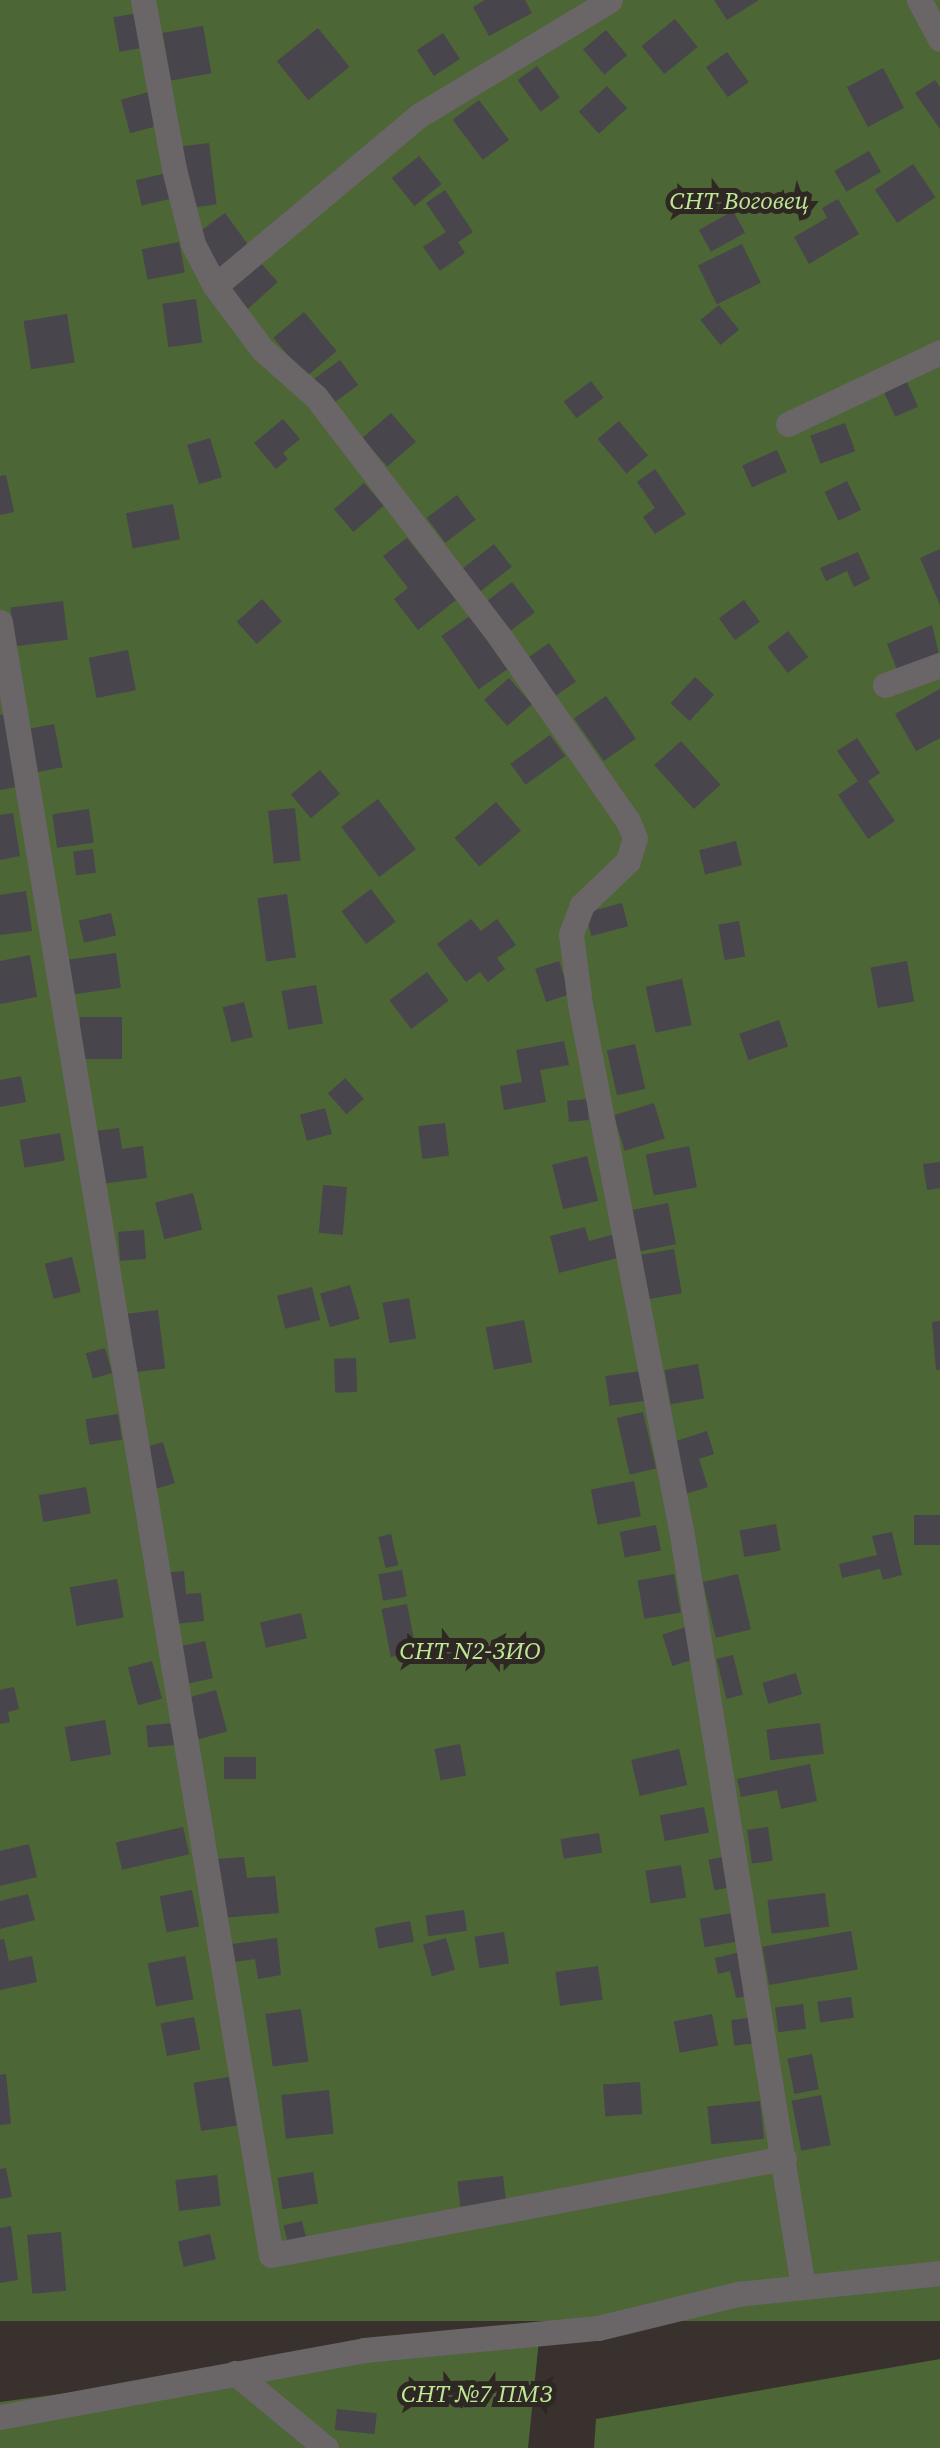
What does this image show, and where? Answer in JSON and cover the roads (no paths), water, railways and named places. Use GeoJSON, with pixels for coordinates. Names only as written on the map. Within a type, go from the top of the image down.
{"type":"FeatureCollection","features":[{"type":"Feature","properties":{"kind":"street"},"geometry":{"type":"LineString","coordinates":[[143,0],[174,169],[193,244],[215,286],[262,350],[316,397],[500,637],[628,820],[636,838],[628,860],[582,904],[571,934],[583,1023],[682,1536],[804,2287]]}},
{"type":"Feature","properties":{"kind":"street"},"geometry":{"type":"LineString","coordinates":[[215,286],[418,116],[610,0]]}},
{"type":"Feature","properties":{"kind":"street"},"geometry":{"type":"LineString","coordinates":[[919,0],[940,39]]}},
{"type":"Feature","properties":{"kind":"street"},"geometry":{"type":"LineString","coordinates":[[788,424],[940,352]]}},
{"type":"Feature","properties":{"kind":"street"},"geometry":{"type":"LineString","coordinates":[[0,622],[271,2256],[784,2158]]}},
{"type":"Feature","properties":{"kind":"street"},"geometry":{"type":"LineString","coordinates":[[885,685],[940,665]]}},
{"type":"Feature","properties":{"kind":"street"},"geometry":{"type":"LineString","coordinates":[[0,2417],[364,2350],[598,2328],[737,2294],[940,2272]]}},
{"type":"Feature","properties":{"kind":"street"},"geometry":{"type":"LineString","coordinates":[[235,2374],[326,2448]]}},
{"type":"Feature","properties":{"kind":"park label","name":"СНТ Воговец"},"geometry":{"type":"Point","coordinates":[739,200]}},
{"type":"Feature","properties":{"kind":"park label","name":"СНТ N2-ЗИО"},"geometry":{"type":"Point","coordinates":[470,1650]}},
{"type":"Feature","properties":{"kind":"park label","name":"СНТ №7 ПМЗ"},"geometry":{"type":"Point","coordinates":[477,2393]}}]}
